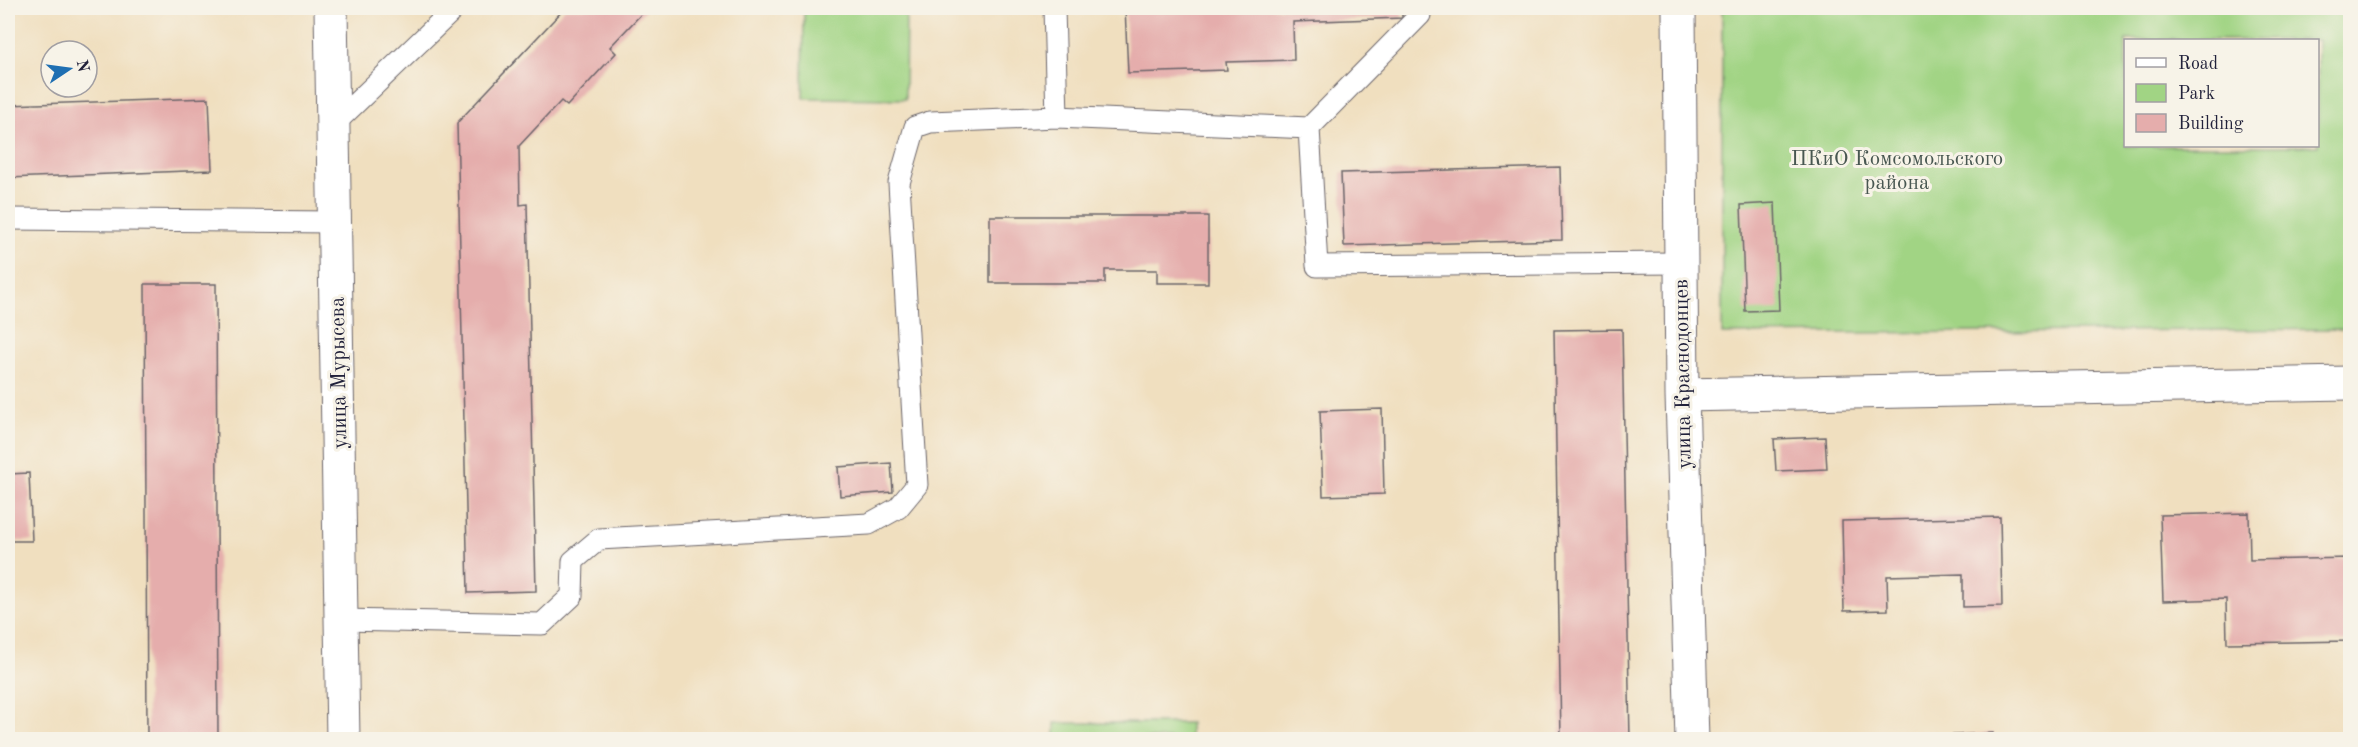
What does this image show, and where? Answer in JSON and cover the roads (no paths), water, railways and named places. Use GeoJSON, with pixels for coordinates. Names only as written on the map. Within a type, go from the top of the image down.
{"type":"FeatureCollection","features":[{"type":"Feature","properties":{"kind":"street","name":"улица Мурысева"},"geometry":{"type":"LineString","coordinates":[[331,8],[343,740]]}},
{"type":"Feature","properties":{"kind":"street","name":"улица Краснодонцев"},"geometry":{"type":"LineString","coordinates":[[1679,8],[1679,263],[1692,740]]}},
{"type":"Feature","properties":{"kind":"street"},"geometry":{"type":"LineString","coordinates":[[1682,394],[2350,383]]}},
{"type":"Feature","properties":{"kind":"lane"},"geometry":{"type":"LineString","coordinates":[[334,124],[455,8]]}},
{"type":"Feature","properties":{"kind":"lane"},"geometry":{"type":"LineString","coordinates":[[1054,8],[1057,117]]}},
{"type":"Feature","properties":{"kind":"lane"},"geometry":{"type":"LineString","coordinates":[[1420,8],[1420,15],[1309,128],[1317,266],[1679,263]]}},
{"type":"Feature","properties":{"kind":"lane"},"geometry":{"type":"LineString","coordinates":[[341,620],[542,624],[572,596],[573,561],[599,539],[869,524],[898,508],[917,485],[899,183],[915,127],[930,122],[1057,117],[1309,128]]}},
{"type":"Feature","properties":{"kind":"lane"},"geometry":{"type":"LineString","coordinates":[[8,219],[335,222]]}},
{"type":"Feature","properties":{"kind":"park label","name":"ПКиО Комсомольского района"},"geometry":{"type":"Point","coordinates":[1897,170]}}]}
